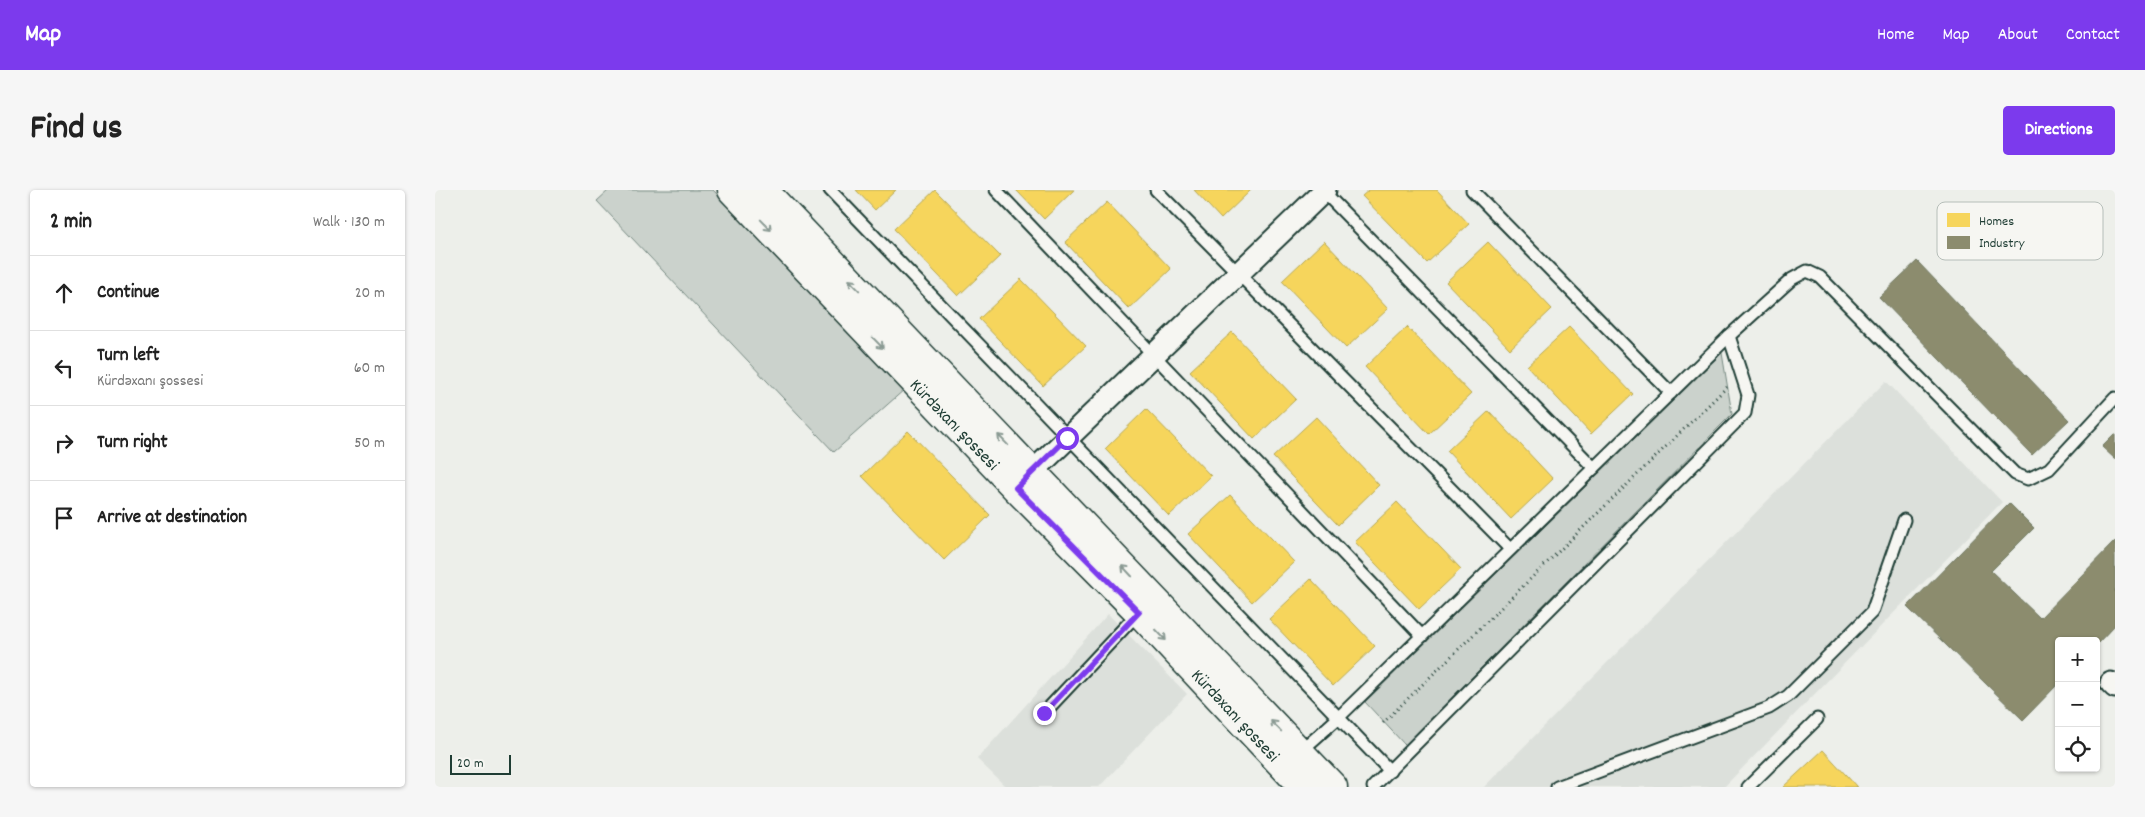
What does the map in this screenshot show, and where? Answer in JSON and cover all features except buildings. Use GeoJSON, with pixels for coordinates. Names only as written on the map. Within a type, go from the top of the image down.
{"type":"FeatureCollection","features":[{"type":"Feature","properties":{"kind":"main road","name":"Kürdəxanı şossesi"},"geometry":{"type":"LineString","coordinates":[[732,190],[1300,752],[1333,787]]}},
{"type":"Feature","properties":{"kind":"main road","name":"Kürdəxanı şossesi"},"geometry":{"type":"LineString","coordinates":[[763,190],[1025,480],[1139,612],[1303,787]]}},
{"type":"Feature","properties":{"kind":"street"},"geometry":{"type":"LineString","coordinates":[[1025,480],[1324,190]]}},
{"type":"Feature","properties":{"kind":"lane"},"geometry":{"type":"LineString","coordinates":[[830,190],[1390,771]]}},
{"type":"Feature","properties":{"kind":"lane"},"geometry":{"type":"LineString","coordinates":[[996,190],[1422,636]]}},
{"type":"Feature","properties":{"kind":"lane"},"geometry":{"type":"LineString","coordinates":[[1156,190],[1237,275],[1510,549]]}},
{"type":"Feature","properties":{"kind":"lane"},"geometry":{"type":"LineString","coordinates":[[1324,190],[1594,468]]}},
{"type":"Feature","properties":{"kind":"lane"},"geometry":{"type":"LineString","coordinates":[[1472,190],[1671,392]]}},
{"type":"Feature","properties":{"kind":"lane"},"geometry":{"type":"LineString","coordinates":[[1300,752],[1338,718],[1729,336],[1792,279],[1807,271],[1821,277],[2015,474],[2028,479],[2049,469],[2115,398]]}},
{"type":"Feature","properties":{"kind":"lane"},"geometry":{"type":"LineString","coordinates":[[1373,787],[1745,413],[1748,395],[1729,336]]}},
{"type":"Feature","properties":{"kind":"lane"},"geometry":{"type":"LineString","coordinates":[[1557,787],[1769,708],[1788,696],[1872,612],[1903,520]]}},
{"type":"Feature","properties":{"kind":"lane"},"geometry":{"type":"LineString","coordinates":[[1044,713],[1139,612]]}},
{"type":"Feature","properties":{"kind":"lane"},"geometry":{"type":"LineString","coordinates":[[1748,787],[1817,719]]}},
{"type":"Feature","properties":{"kind":"path"},"geometry":{"type":"LineString","coordinates":[[1383,723],[1727,388]]}},
{"type":"Feature","properties":{"kind":"shaded area"},"geometry":{"type":"Polygon","coordinates":[[[609,190],[713,190],[905,389],[834,452],[597,201],[609,190]]]}},
{"type":"Feature","properties":{"kind":"shaded area"},"geometry":{"type":"Polygon","coordinates":[[[1722,353],[1732,414],[1405,745],[1365,702],[1722,353]]]}},
{"type":"Feature","properties":{"kind":"shaded area"},"geometry":{"type":"Polygon","coordinates":[[[1886,381],[2002,502],[1724,787],[1484,787],[1886,381]]]}},
{"type":"Feature","properties":{"kind":"shaded area"},"geometry":{"type":"Polygon","coordinates":[[[1108,614],[1187,694],[1099,787],[1006,787],[977,759],[1108,614]]]}},
{"type":"Feature","properties":{"kind":"route"},"geometry":{"type":"LineString","coordinates":[[1044,713],[1139,612],[1016,488],[1067,438]]}}]}
